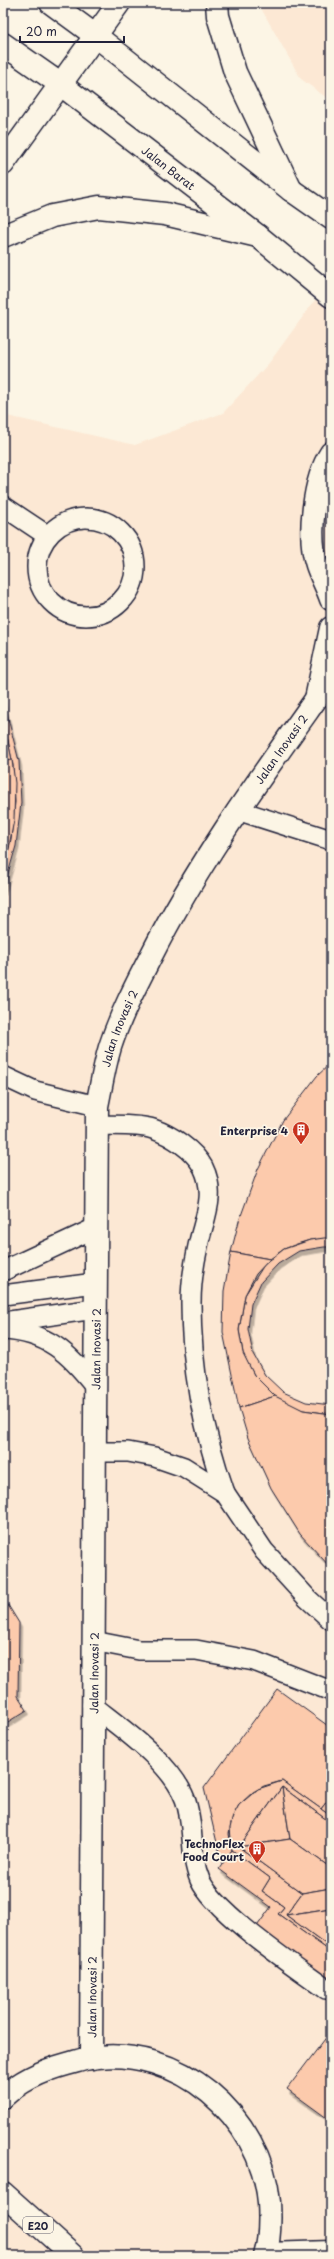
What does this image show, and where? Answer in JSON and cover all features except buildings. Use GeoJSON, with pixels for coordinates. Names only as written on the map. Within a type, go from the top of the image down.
{"type":"FeatureCollection","features":[{"type":"Feature","properties":{"kind":"main road"},"geometry":{"type":"LineString","coordinates":[[3,164],[119,3]]}},
{"type":"Feature","properties":{"kind":"main road"},"geometry":{"type":"LineString","coordinates":[[217,3],[218,16],[235,72],[291,190]]}},
{"type":"Feature","properties":{"kind":"main road"},"geometry":{"type":"LineString","coordinates":[[52,4],[96,36],[291,190],[331,218]]}},
{"type":"Feature","properties":{"kind":"main road","name":"Jalan Barat"},"geometry":{"type":"LineString","coordinates":[[7,47],[60,84],[258,236],[331,296]]}},
{"type":"Feature","properties":{"kind":"main road"},"geometry":{"type":"LineString","coordinates":[[3,236],[52,216],[98,207],[165,214],[258,236]]}},
{"type":"Feature","properties":{"kind":"main road"},"geometry":{"type":"LineString","coordinates":[[331,454],[316,492],[312,532],[316,564],[331,599]]}},
{"type":"Feature","properties":{"kind":"main road"},"geometry":{"type":"LineString","coordinates":[[316,698],[331,628]]}},
{"type":"Feature","properties":{"kind":"main road"},"geometry":{"type":"LineString","coordinates":[[316,698],[331,683]]}},
{"type":"Feature","properties":{"kind":"main road","name":"Jalan Inovasi 2"},"geometry":{"type":"LineString","coordinates":[[91,2058],[96,1116],[110,1047],[134,988],[194,877],[237,810],[316,698]]}},
{"type":"Feature","properties":{"kind":"main road"},"geometry":{"type":"LineString","coordinates":[[3,2097],[45,2070],[91,2058],[125,2057],[158,2064],[190,2078],[218,2098],[240,2124],[257,2153],[265,2179],[270,2220],[266,2255],[331,2252]]}},
{"type":"Feature","properties":{"kind":"main road","name":"E20"},"geometry":{"type":"LineString","coordinates":[[3,2193],[73,2256]]}},
{"type":"Feature","properties":{"kind":"lane"},"geometry":{"type":"LineString","coordinates":[[3,506],[48,536]]}},
{"type":"Feature","properties":{"kind":"lane"},"geometry":{"type":"LineString","coordinates":[[92,519],[108,523],[121,533],[130,546],[135,561],[134,577],[128,592],[118,605],[104,613],[88,617],[72,615],[58,608],[46,596],[40,582],[37,566],[41,550],[48,536],[61,525],[76,520],[92,519]]}},
{"type":"Feature","properties":{"kind":"lane"},"geometry":{"type":"LineString","coordinates":[[237,810],[331,840]]}},
{"type":"Feature","properties":{"kind":"lane"},"geometry":{"type":"LineString","coordinates":[[3,1076],[96,1116],[152,1129],[171,1137],[189,1150],[203,1166],[210,1184],[210,1204],[195,1261],[191,1302],[192,1343],[201,1413],[211,1454],[225,1493],[264,1551],[308,1599],[331,1620]]}},
{"type":"Feature","properties":{"kind":"lane"},"geometry":{"type":"LineString","coordinates":[[3,1271],[96,1228]]}},
{"type":"Feature","properties":{"kind":"lane"},"geometry":{"type":"LineString","coordinates":[[3,1295],[95,1283]]}},
{"type":"Feature","properties":{"kind":"lane"},"geometry":{"type":"LineString","coordinates":[[3,1322],[95,1309]]}},
{"type":"Feature","properties":{"kind":"lane"},"geometry":{"type":"LineString","coordinates":[[3,1330],[17,1331],[52,1344],[72,1357],[95,1386]]}},
{"type":"Feature","properties":{"kind":"lane"},"geometry":{"type":"LineString","coordinates":[[94,1452],[128,1452],[155,1457],[184,1467],[225,1493]]}},
{"type":"Feature","properties":{"kind":"lane"},"geometry":{"type":"LineString","coordinates":[[93,1641],[139,1650],[196,1650],[254,1660],[331,1691]]}},
{"type":"Feature","properties":{"kind":"lane"},"geometry":{"type":"LineString","coordinates":[[92,1705],[138,1742],[175,1781],[186,1800],[195,1860],[200,1881],[214,1899],[250,1932],[326,1989]]}},
{"type":"Feature","properties":{"kind":"shaded area"},"geometry":{"type":"Polygon","coordinates":[[[258,3],[331,3],[331,101],[301,79],[258,3]]]}},
{"type":"Feature","properties":{"kind":"shaded area"},"geometry":{"type":"Polygon","coordinates":[[[331,278],[331,2256],[3,2256],[3,415],[135,445],[223,413],[269,363],[331,278]]]}},
{"type":"Feature","properties":{"kind":"place","name":"Enterprise 4"},"geometry":{"type":"Point","coordinates":[301,1145]}},
{"type":"Feature","properties":{"kind":"place","name":"TechnoFlex Food Court"},"geometry":{"type":"Point","coordinates":[257,1864]}}]}
